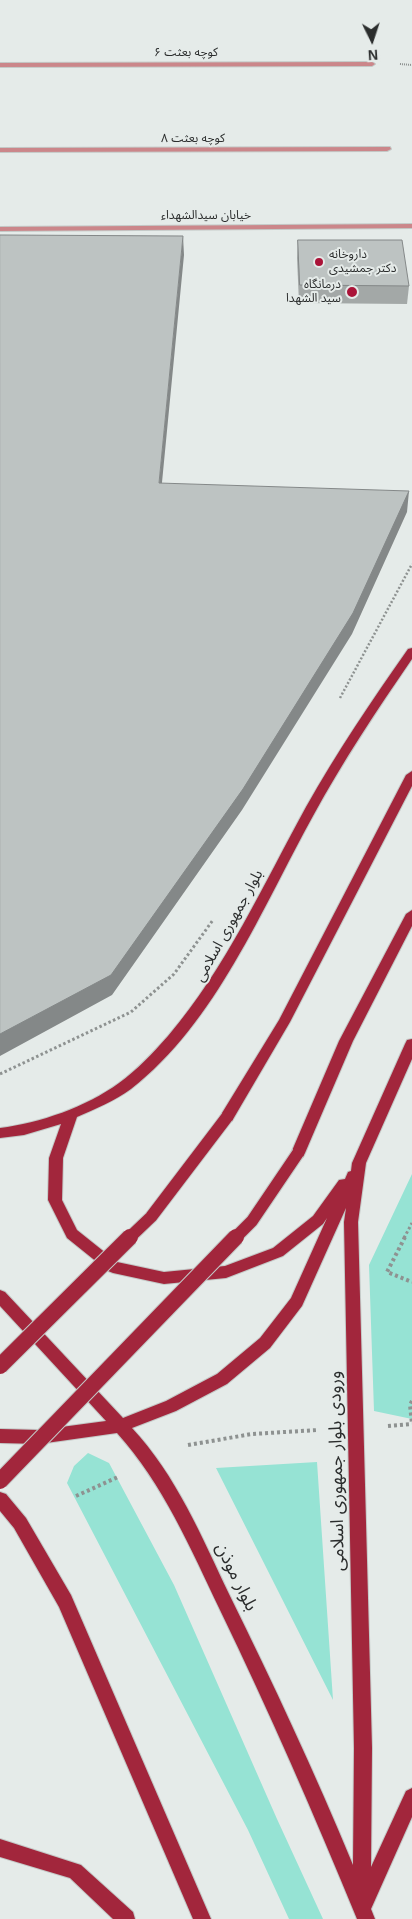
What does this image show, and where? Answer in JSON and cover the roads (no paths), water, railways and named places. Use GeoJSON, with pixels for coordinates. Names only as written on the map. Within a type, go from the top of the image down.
{"type":"FeatureCollection","features":[{"type":"Feature","properties":{"kind":"main road","name":"بلوار جمهوری اسلامی"},"geometry":{"type":"LineString","coordinates":[[0,1133],[20,1131],[71,1116],[128,1084],[170,1044],[206,999],[320,793],[386,687],[412,651]]}},
{"type":"Feature","properties":{"kind":"main road"},"geometry":{"type":"LineString","coordinates":[[0,1366],[151,1217],[227,1116],[284,1022],[412,775]]}},
{"type":"Feature","properties":{"kind":"main road"},"geometry":{"type":"LineString","coordinates":[[0,1481],[252,1221],[298,1153],[346,1041],[412,914]]}},
{"type":"Feature","properties":{"kind":"main road","name":"ورودی بلوار جمهوری اسلامی"},"geometry":{"type":"LineString","coordinates":[[364,1914],[363,1748],[351,1222],[359,1163],[412,1044]]}},
{"type":"Feature","properties":{"kind":"main road"},"geometry":{"type":"LineString","coordinates":[[71,1116],[56,1158],[55,1200],[72,1234],[113,1267],[164,1278],[226,1272],[278,1252],[318,1220],[359,1163]]}},
{"type":"Feature","properties":{"kind":"main road"},"geometry":{"type":"LineString","coordinates":[[0,1436],[39,1437],[119,1426],[171,1406],[222,1379],[265,1343],[297,1302],[359,1163]]}},
{"type":"Feature","properties":{"kind":"main road","name":"بلوار موذن"},"geometry":{"type":"LineString","coordinates":[[0,1296],[152,1464],[190,1530],[254,1662],[322,1812],[364,1914]]}},
{"type":"Feature","properties":{"kind":"main road"},"geometry":{"type":"LineString","coordinates":[[0,1499],[20,1523],[65,1601],[202,1919]]}},
{"type":"Feature","properties":{"kind":"main road"},"geometry":{"type":"LineString","coordinates":[[364,1914],[412,1797]]}},
{"type":"Feature","properties":{"kind":"main road"},"geometry":{"type":"LineString","coordinates":[[0,1848],[74,1871],[126,1919]]}},
{"type":"Feature","properties":{"kind":"street","name":"کوچه بعثت ۶"},"geometry":{"type":"LineString","coordinates":[[0,65],[372,64]]}},
{"type":"Feature","properties":{"kind":"street","name":"کوچه بعثت ۸"},"geometry":{"type":"LineString","coordinates":[[0,150],[387,149]]}},
{"type":"Feature","properties":{"kind":"street","name":"خیابان سیدالشهداء"},"geometry":{"type":"LineString","coordinates":[[0,229],[412,226]]}},
{"type":"Feature","properties":{"kind":"place","name":"داروخانه دکتر جمشیدی"},"geometry":{"type":"Point","coordinates":[319,262]}},
{"type":"Feature","properties":{"kind":"place","name":"درمانگاه سید الشهدا"},"geometry":{"type":"Point","coordinates":[352,292]}}]}
